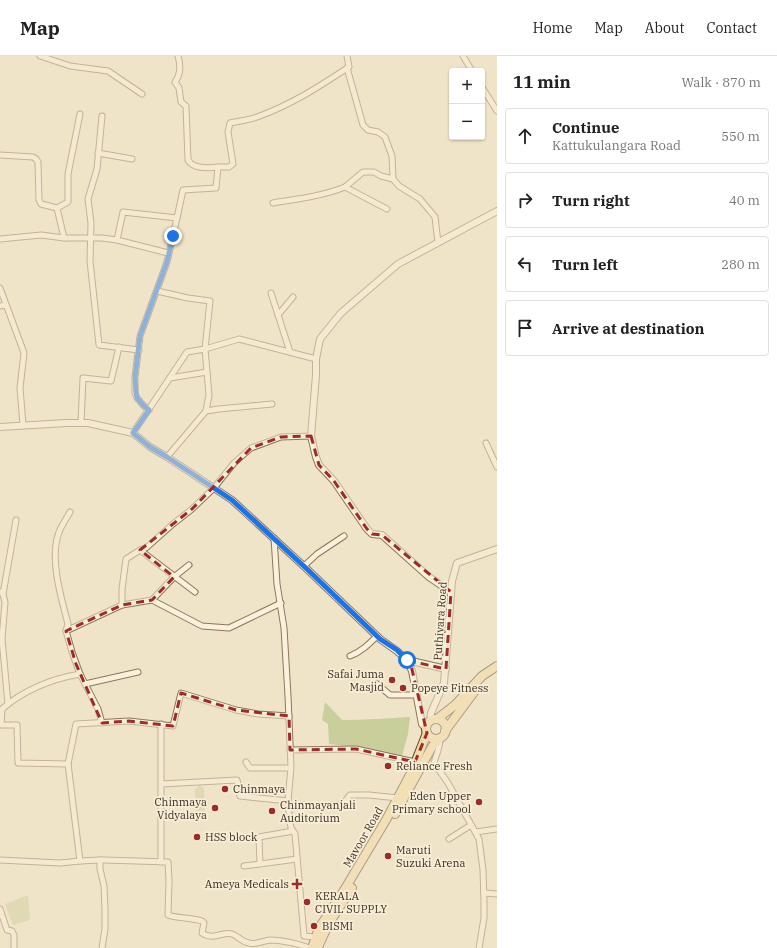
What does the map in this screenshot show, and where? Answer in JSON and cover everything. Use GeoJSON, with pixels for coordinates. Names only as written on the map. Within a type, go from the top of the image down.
{"type":"FeatureCollection","features":[{"type":"Feature","properties":{"kind":"main road","name":"Mavoor Road"},"geometry":{"type":"LineString","coordinates":[[311,948],[319,928],[371,846],[398,798],[415,762],[427,731],[427,725],[455,705],[482,676],[497,666]]}},
{"type":"Feature","properties":{"kind":"main road","name":"Mavoor Road"},"geometry":{"type":"LineString","coordinates":[[318,948],[329,923],[363,870],[432,747],[481,683],[497,671]]}},
{"type":"Feature","properties":{"kind":"main road"},"geometry":{"type":"LineString","coordinates":[[427,731],[433,738],[443,734],[446,726],[444,722],[434,720]]}},
{"type":"Feature","properties":{"kind":"street"},"geometry":{"type":"LineString","coordinates":[[40,56],[70,66],[108,71],[142,94]]}},
{"type":"Feature","properties":{"kind":"street"},"geometry":{"type":"LineString","coordinates":[[178,56],[180,62],[180,75],[175,82],[179,88],[181,102],[186,106],[188,160],[191,164],[213,168],[229,167],[233,164],[228,132],[230,123],[257,117],[297,99],[347,68]]}},
{"type":"Feature","properties":{"kind":"street"},"geometry":{"type":"LineString","coordinates":[[347,56],[349,67],[347,68],[363,125],[368,130],[378,132],[385,137],[392,156],[394,179],[399,186],[420,199],[435,218],[438,243]]}},
{"type":"Feature","properties":{"kind":"street"},"geometry":{"type":"LineString","coordinates":[[462,56],[470,68]]}},
{"type":"Feature","properties":{"kind":"street"},"geometry":{"type":"LineString","coordinates":[[485,92],[497,111]]}},
{"type":"Feature","properties":{"kind":"street"},"geometry":{"type":"LineString","coordinates":[[0,155],[33,157],[36,159],[38,162],[41,204],[58,208],[68,202],[68,174],[80,114]]}},
{"type":"Feature","properties":{"kind":"street"},"geometry":{"type":"LineString","coordinates":[[102,116],[97,169],[88,199],[91,224],[90,261],[99,345],[139,350]]}},
{"type":"Feature","properties":{"kind":"street"},"geometry":{"type":"LineString","coordinates":[[98,153],[132,159]]}},
{"type":"Feature","properties":{"kind":"street"},"geometry":{"type":"LineString","coordinates":[[149,410],[137,398],[136,393],[135,377],[140,336],[167,262],[183,190],[216,188],[218,167]]}},
{"type":"Feature","properties":{"kind":"street"},"geometry":{"type":"LineString","coordinates":[[273,203],[320,194],[345,187],[363,172],[374,172],[381,176],[394,179]]}},
{"type":"Feature","properties":{"kind":"street"},"geometry":{"type":"LineString","coordinates":[[345,187],[386,209]]}},
{"type":"Feature","properties":{"kind":"street"},"geometry":{"type":"LineString","coordinates":[[58,208],[64,238]]}},
{"type":"Feature","properties":{"kind":"street"},"geometry":{"type":"LineString","coordinates":[[451,592],[429,577],[382,535],[372,534],[334,481],[319,465],[311,436],[316,359],[320,339],[341,313],[398,264],[497,211]]}},
{"type":"Feature","properties":{"kind":"street"},"geometry":{"type":"LineString","coordinates":[[117,240],[123,212],[177,218]]}},
{"type":"Feature","properties":{"kind":"street"},"geometry":{"type":"LineString","coordinates":[[0,239],[41,235],[64,238],[117,240],[168,253]]}},
{"type":"Feature","properties":{"kind":"street"},"geometry":{"type":"LineString","coordinates":[[0,288],[24,353],[20,388],[22,425]]}},
{"type":"Feature","properties":{"kind":"street"},"geometry":{"type":"LineString","coordinates":[[157,291],[210,301],[205,349],[209,395],[206,411],[167,457]]}},
{"type":"Feature","properties":{"kind":"street"},"geometry":{"type":"LineString","coordinates":[[271,293],[290,352]]}},
{"type":"Feature","properties":{"kind":"street"},"geometry":{"type":"LineString","coordinates":[[278,314],[293,298]]}},
{"type":"Feature","properties":{"kind":"street"},"geometry":{"type":"LineString","coordinates":[[0,306],[6,305]]}},
{"type":"Feature","properties":{"kind":"street"},"geometry":{"type":"LineString","coordinates":[[133,433],[187,352],[205,349],[239,339],[316,359]]}},
{"type":"Feature","properties":{"kind":"street"},"geometry":{"type":"LineString","coordinates":[[81,423],[83,378],[111,381],[119,347]]}},
{"type":"Feature","properties":{"kind":"street"},"geometry":{"type":"LineString","coordinates":[[170,378],[207,372]]}},
{"type":"Feature","properties":{"kind":"street"},"geometry":{"type":"LineString","coordinates":[[206,411],[272,404]]}},
{"type":"Feature","properties":{"kind":"street"},"geometry":{"type":"LineString","coordinates":[[0,427],[88,423],[133,433],[150,447],[232,500],[377,636],[397,650],[407,660],[412,671],[422,724],[427,731]]}},
{"type":"Feature","properties":{"kind":"street"},"geometry":{"type":"LineString","coordinates":[[122,605],[122,589],[126,559],[146,548],[192,509],[214,488],[234,463],[251,448],[281,437],[311,436]]}},
{"type":"Feature","properties":{"kind":"street"},"geometry":{"type":"LineString","coordinates":[[486,443],[497,467]]}},
{"type":"Feature","properties":{"kind":"street"},"geometry":{"type":"LineString","coordinates":[[70,512],[59,532],[56,549],[56,567],[68,624],[66,631],[80,674],[98,709],[102,723]]}},
{"type":"Feature","properties":{"kind":"street"},"geometry":{"type":"LineString","coordinates":[[8,704],[2,639],[6,602],[1,593],[16,520]]}},
{"type":"Feature","properties":{"kind":"street"},"geometry":{"type":"LineString","coordinates":[[304,566],[317,554],[344,536]]}},
{"type":"Feature","properties":{"kind":"street"},"geometry":{"type":"LineString","coordinates":[[274,538],[286,659],[290,750],[288,801],[291,828],[295,834],[304,936],[316,937]]}},
{"type":"Feature","properties":{"kind":"street","name":"Puthiyara Road"},"geometry":{"type":"LineString","coordinates":[[434,720],[431,713],[444,683],[452,582],[457,563],[497,549]]}},
{"type":"Feature","properties":{"kind":"street"},"geometry":{"type":"LineString","coordinates":[[140,550],[195,592]]}},
{"type":"Feature","properties":{"kind":"street"},"geometry":{"type":"LineString","coordinates":[[66,631],[122,605],[152,600],[174,577],[189,565]]}},
{"type":"Feature","properties":{"kind":"street"},"geometry":{"type":"LineString","coordinates":[[152,600],[202,626],[229,628],[281,602]]}},
{"type":"Feature","properties":{"kind":"street"},"geometry":{"type":"LineString","coordinates":[[350,656],[368,646],[377,636]]}},
{"type":"Feature","properties":{"kind":"street"},"geometry":{"type":"LineString","coordinates":[[407,660],[446,669]]}},
{"type":"Feature","properties":{"kind":"street"},"geometry":{"type":"LineString","coordinates":[[85,684],[138,672]]}},
{"type":"Feature","properties":{"kind":"street"},"geometry":{"type":"LineString","coordinates":[[68,764],[18,763],[17,725],[1,725],[2,709],[40,686],[80,674]]}},
{"type":"Feature","properties":{"kind":"street"},"geometry":{"type":"LineString","coordinates":[[377,684],[390,695],[417,695]]}},
{"type":"Feature","properties":{"kind":"street"},"geometry":{"type":"LineString","coordinates":[[80,861],[68,764],[76,724],[129,721],[173,726],[181,693],[236,710],[258,714],[289,716]]}},
{"type":"Feature","properties":{"kind":"street"},"geometry":{"type":"LineString","coordinates":[[161,724],[162,862]]}},
{"type":"Feature","properties":{"kind":"street"},"geometry":{"type":"LineString","coordinates":[[443,734],[434,763],[448,783],[479,840],[484,894],[484,918],[479,948]]}},
{"type":"Feature","properties":{"kind":"street"},"geometry":{"type":"LineString","coordinates":[[290,750],[356,749],[415,762]]}},
{"type":"Feature","properties":{"kind":"street"},"geometry":{"type":"LineString","coordinates":[[246,762],[250,768],[290,768]]}},
{"type":"Feature","properties":{"kind":"street"},"geometry":{"type":"LineString","coordinates":[[161,784],[236,780],[240,796],[288,801]]}},
{"type":"Feature","properties":{"kind":"street"},"geometry":{"type":"LineString","coordinates":[[301,805],[323,806],[343,804],[350,795],[398,798]]}},
{"type":"Feature","properties":{"kind":"street"},"geometry":{"type":"LineString","coordinates":[[449,839],[471,825]]}},
{"type":"Feature","properties":{"kind":"street"},"geometry":{"type":"LineString","coordinates":[[476,832],[497,829]]}},
{"type":"Feature","properties":{"kind":"street"},"geometry":{"type":"LineString","coordinates":[[260,864],[259,837],[293,832]]}},
{"type":"Feature","properties":{"kind":"street"},"geometry":{"type":"LineString","coordinates":[[244,866],[297,859]]}},
{"type":"Feature","properties":{"kind":"street"},"geometry":{"type":"LineString","coordinates":[[0,860],[54,863],[100,860],[168,862],[168,915],[171,917],[202,921],[204,923],[202,933],[205,936],[211,937],[232,933],[249,943],[255,944],[270,940],[311,948]]}},
{"type":"Feature","properties":{"kind":"street"},"geometry":{"type":"LineString","coordinates":[[100,860],[100,869],[104,886],[105,909],[105,929],[102,948]]}},
{"type":"Feature","properties":{"kind":"street"},"geometry":{"type":"LineString","coordinates":[[484,894],[497,894]]}},
{"type":"Feature","properties":{"kind":"street"},"geometry":{"type":"LineString","coordinates":[[0,910],[6,930],[12,931],[14,935],[14,948]]}},
{"type":"Feature","properties":{"kind":"highlighted area"},"geometry":{"type":"Polygon","coordinates":[[[311,436],[319,465],[334,481],[367,529],[372,534],[382,535],[451,592],[446,669],[410,661],[427,733],[415,762],[356,749],[290,750],[289,716],[236,710],[181,693],[173,726],[129,721],[102,723],[76,664],[66,631],[122,605],[152,600],[165,588],[174,577],[140,550],[192,509],[251,448],[281,437],[311,436]]]}},
{"type":"Feature","properties":{"kind":"green space"},"geometry":{"type":"Polygon","coordinates":[[[325,702],[342,720],[410,717],[408,734],[401,759],[354,747],[329,744],[328,724],[322,720],[325,702]]]}},
{"type":"Feature","properties":{"kind":"green space"},"geometry":{"type":"Polygon","coordinates":[[[200,785],[204,789],[205,817],[196,815],[195,789],[200,785]]]}},
{"type":"Feature","properties":{"kind":"green space"},"geometry":{"type":"Polygon","coordinates":[[[28,895],[30,920],[13,925],[5,904],[28,895]]]}},
{"type":"Feature","properties":{"kind":"place","name":"Safai Juma Masjid"},"geometry":{"type":"Point","coordinates":[392,680]}},
{"type":"Feature","properties":{"kind":"place","name":"Popeye Fitness"},"geometry":{"type":"Point","coordinates":[403,688]}},
{"type":"Feature","properties":{"kind":"place","name":"Reliance Fresh"},"geometry":{"type":"Point","coordinates":[388,766]}},
{"type":"Feature","properties":{"kind":"place","name":"Chinmaya"},"geometry":{"type":"Point","coordinates":[225,789]}},
{"type":"Feature","properties":{"kind":"place","name":"Eden Upper Primary school"},"geometry":{"type":"Point","coordinates":[479,802]}},
{"type":"Feature","properties":{"kind":"place","name":"Chinmaya Vidyalaya"},"geometry":{"type":"Point","coordinates":[215,808]}},
{"type":"Feature","properties":{"kind":"place","name":"Chinmayanjali Auditorium"},"geometry":{"type":"Point","coordinates":[272,811]}},
{"type":"Feature","properties":{"kind":"place","name":"HSS block"},"geometry":{"type":"Point","coordinates":[197,837]}},
{"type":"Feature","properties":{"kind":"place","name":"Maruti Suzuki Arena"},"geometry":{"type":"Point","coordinates":[388,856]}},
{"type":"Feature","properties":{"kind":"place","name":"Ameya Medicals"},"geometry":{"type":"Point","coordinates":[297,884]}},
{"type":"Feature","properties":{"kind":"place","name":"KERALA CIVIL SUPPLY"},"geometry":{"type":"Point","coordinates":[307,902]}},
{"type":"Feature","properties":{"kind":"place","name":"BISMI"},"geometry":{"type":"Point","coordinates":[314,926]}},
{"type":"Feature","properties":{"kind":"route"},"geometry":{"type":"LineString","coordinates":[[173,236],[167,262],[140,336],[135,377],[136,393],[137,398],[149,410],[133,433],[150,447],[232,500],[380,639],[397,650],[407,660]]}}]}
